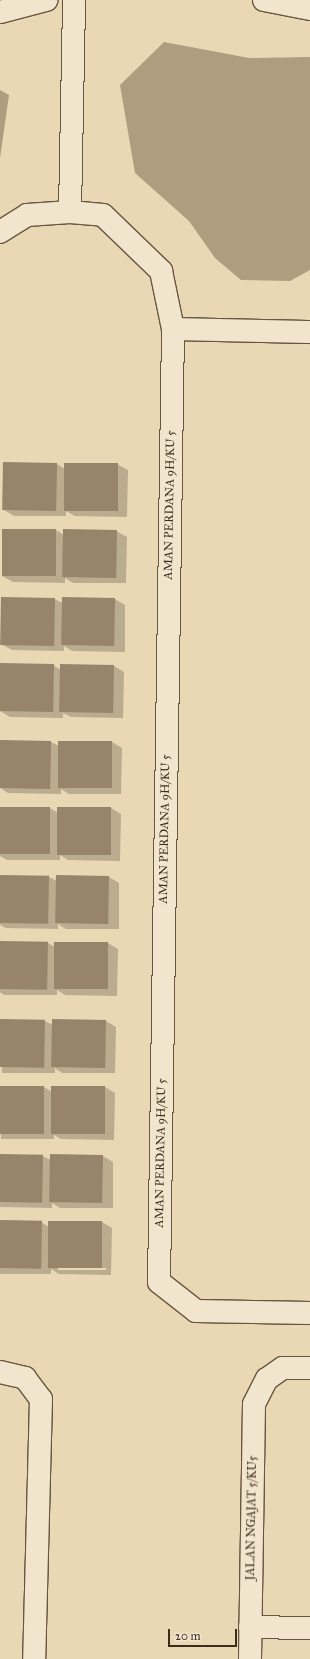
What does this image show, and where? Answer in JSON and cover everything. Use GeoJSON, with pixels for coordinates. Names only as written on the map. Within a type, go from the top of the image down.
{"type":"FeatureCollection","features":[{"type":"Feature","properties":{"kind":"street"},"geometry":{"type":"LineString","coordinates":[[0,12],[46,0]]}},
{"type":"Feature","properties":{"kind":"street"},"geometry":{"type":"LineString","coordinates":[[70,212],[74,0]]}},
{"type":"Feature","properties":{"kind":"street"},"geometry":{"type":"LineString","coordinates":[[264,0],[310,9]]}},
{"type":"Feature","properties":{"kind":"street"},"geometry":{"type":"LineString","coordinates":[[0,232],[27,215],[70,212],[103,215],[161,271],[173,329],[310,332]]}},
{"type":"Feature","properties":{"kind":"street","name":"AMAN PERDANA 9H/KU 5"},"geometry":{"type":"LineString","coordinates":[[173,329],[159,1282],[196,1311],[310,1313]]}},
{"type":"Feature","properties":{"kind":"street","name":"JALAN NGAJAT 5/KU5"},"geometry":{"type":"LineString","coordinates":[[250,1659],[254,1404],[267,1379],[283,1368],[310,1368]]}},
{"type":"Feature","properties":{"kind":"street"},"geometry":{"type":"LineString","coordinates":[[0,1372],[25,1378],[41,1399],[34,1659]]}},
{"type":"Feature","properties":{"kind":"street"},"geometry":{"type":"LineString","coordinates":[[250,1627],[310,1628]]}},
{"type":"Feature","properties":{"kind":"shaded area"},"geometry":{"type":"Polygon","coordinates":[[[164,42],[249,58],[310,57],[310,270],[290,281],[241,280],[215,258],[189,221],[135,173],[120,85],[164,42]]]}},
{"type":"Feature","properties":{"kind":"shaded area"},"geometry":{"type":"Polygon","coordinates":[[[0,90],[9,95],[0,158],[0,90]]]}},
{"type":"Feature","properties":{"kind":"building"},"geometry":{"type":"Polygon","coordinates":[[[3,462],[57,463],[56,511],[2,510],[3,462]]]}},
{"type":"Feature","properties":{"kind":"building"},"geometry":{"type":"Polygon","coordinates":[[[64,463],[118,463],[118,511],[64,511],[64,463]]]}},
{"type":"Feature","properties":{"kind":"building"},"geometry":{"type":"Polygon","coordinates":[[[2,529],[56,529],[56,576],[2,576],[2,529]]]}},
{"type":"Feature","properties":{"kind":"building"},"geometry":{"type":"Polygon","coordinates":[[[63,529],[117,530],[116,578],[62,577],[63,529]]]}},
{"type":"Feature","properties":{"kind":"building"},"geometry":{"type":"Polygon","coordinates":[[[1,597],[55,598],[54,646],[0,645],[1,597]]]}},
{"type":"Feature","properties":{"kind":"building"},"geometry":{"type":"Polygon","coordinates":[[[62,597],[115,598],[114,646],[61,645],[62,597]]]}},
{"type":"Feature","properties":{"kind":"building"},"geometry":{"type":"Polygon","coordinates":[[[0,663],[54,664],[53,712],[0,711],[0,663]]]}},
{"type":"Feature","properties":{"kind":"building"},"geometry":{"type":"Polygon","coordinates":[[[60,664],[114,665],[113,713],[59,712],[60,664]]]}},
{"type":"Feature","properties":{"kind":"building"},"geometry":{"type":"Polygon","coordinates":[[[0,740],[51,741],[50,789],[0,788],[0,740]]]}},
{"type":"Feature","properties":{"kind":"building"},"geometry":{"type":"Polygon","coordinates":[[[58,741],[112,741],[112,788],[58,788],[58,741]]]}},
{"type":"Feature","properties":{"kind":"building"},"geometry":{"type":"Polygon","coordinates":[[[0,807],[50,807],[50,854],[0,854],[0,807]]]}},
{"type":"Feature","properties":{"kind":"building"},"geometry":{"type":"Polygon","coordinates":[[[57,807],[111,807],[111,855],[57,855],[57,807]]]}},
{"type":"Feature","properties":{"kind":"building"},"geometry":{"type":"Polygon","coordinates":[[[0,875],[49,876],[48,924],[0,923],[0,875]]]}},
{"type":"Feature","properties":{"kind":"building"},"geometry":{"type":"Polygon","coordinates":[[[56,875],[109,876],[108,924],[55,923],[56,875]]]}},
{"type":"Feature","properties":{"kind":"building"},"geometry":{"type":"Polygon","coordinates":[[[0,941],[48,942],[47,990],[0,989],[0,941]]]}},
{"type":"Feature","properties":{"kind":"building"},"geometry":{"type":"Polygon","coordinates":[[[54,942],[108,942],[108,989],[54,989],[54,942]]]}},
{"type":"Feature","properties":{"kind":"building"},"geometry":{"type":"Polygon","coordinates":[[[0,1019],[45,1020],[44,1068],[0,1067],[0,1019]]]}},
{"type":"Feature","properties":{"kind":"building"},"geometry":{"type":"Polygon","coordinates":[[[52,1019],[106,1020],[105,1068],[51,1067],[52,1019]]]}},
{"type":"Feature","properties":{"kind":"building"},"geometry":{"type":"Polygon","coordinates":[[[0,1086],[44,1086],[44,1134],[0,1134],[0,1086]]]}},
{"type":"Feature","properties":{"kind":"building"},"geometry":{"type":"Polygon","coordinates":[[[51,1086],[105,1086],[105,1134],[51,1134],[51,1086]]]}},
{"type":"Feature","properties":{"kind":"building"},"geometry":{"type":"Polygon","coordinates":[[[0,1154],[43,1155],[42,1203],[0,1202],[0,1154]]]}},
{"type":"Feature","properties":{"kind":"building"},"geometry":{"type":"Polygon","coordinates":[[[50,1154],[103,1155],[102,1203],[49,1202],[50,1154]]]}},
{"type":"Feature","properties":{"kind":"building"},"geometry":{"type":"Polygon","coordinates":[[[0,1220],[42,1221],[41,1269],[0,1268],[0,1220]]]}},
{"type":"Feature","properties":{"kind":"building"},"geometry":{"type":"Polygon","coordinates":[[[48,1221],[102,1221],[102,1268],[48,1268],[48,1221]]]}}]}
